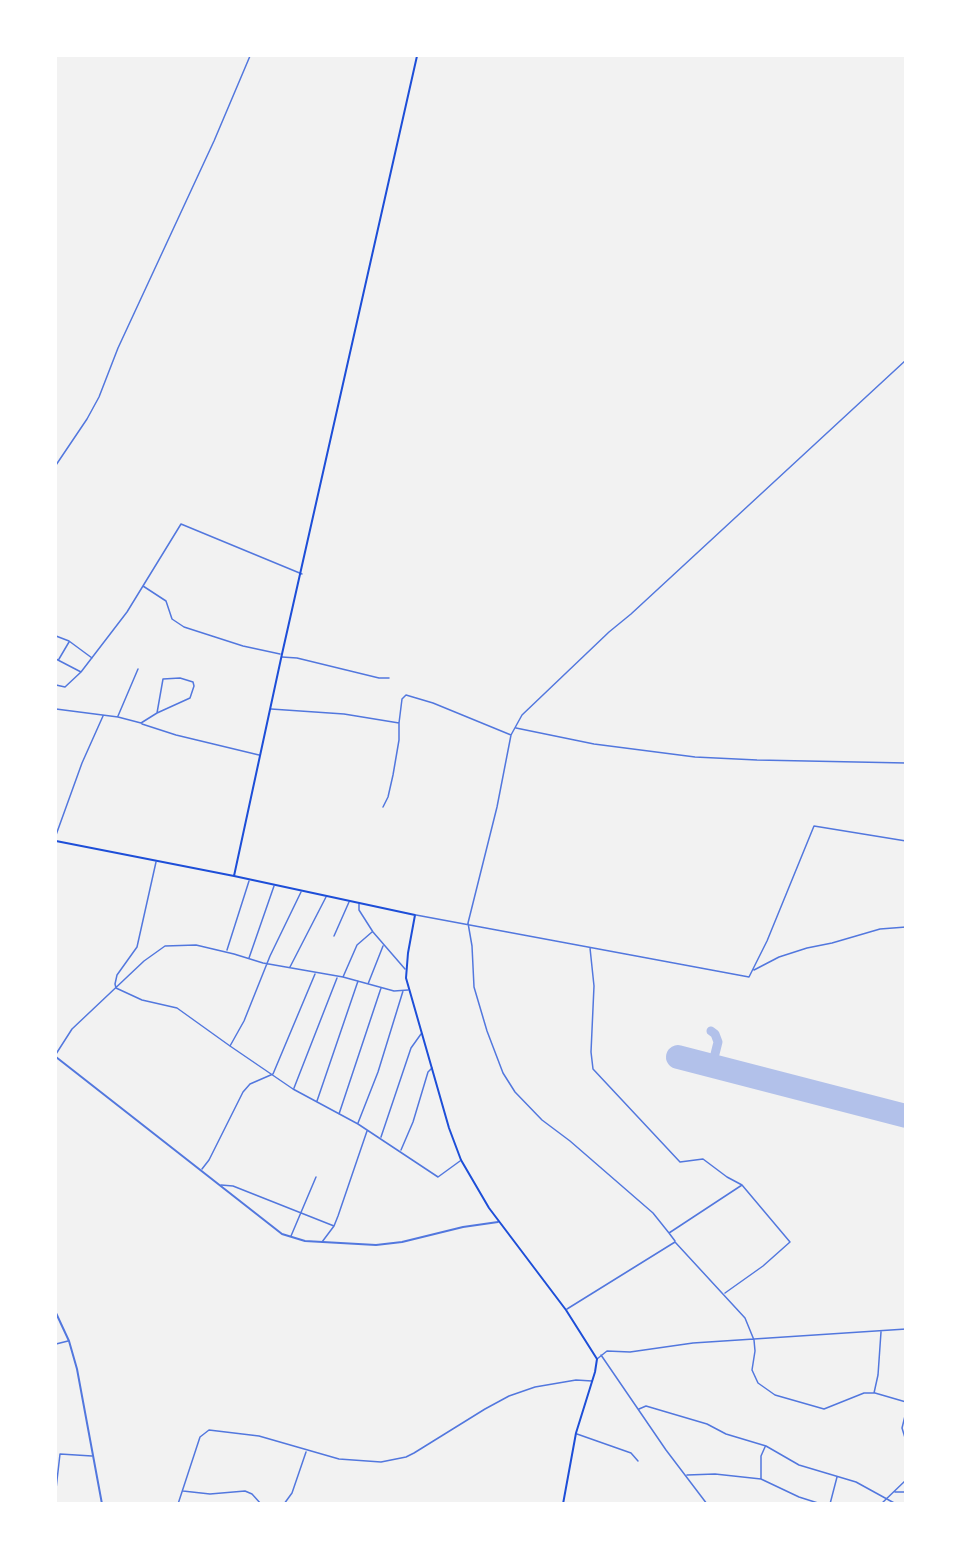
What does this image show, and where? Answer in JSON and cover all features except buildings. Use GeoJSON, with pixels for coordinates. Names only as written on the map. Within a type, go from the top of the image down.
{"type":"FeatureCollection","features":[{"type":"Feature","properties":{"kind":"main road"},"geometry":{"type":"LineString","coordinates":[[234,876],[417,56]]}},
{"type":"Feature","properties":{"kind":"main road"},"geometry":{"type":"LineString","coordinates":[[56,842],[234,876],[415,915],[405,969],[421,1034],[461,1160],[498,1222],[566,1310],[597,1359],[576,1433],[563,1503]]}},
{"type":"Feature","properties":{"kind":"street"},"geometry":{"type":"LineString","coordinates":[[56,465],[99,397],[118,348],[214,141],[250,56]]}},
{"type":"Feature","properties":{"kind":"street"},"geometry":{"type":"LineString","coordinates":[[906,360],[639,607],[609,632],[522,715],[511,735],[497,807],[468,923],[472,946],[474,987],[487,1031],[505,1077],[515,1092],[542,1120],[570,1141],[653,1213],[675,1242],[745,1318],[754,1340],[752,1370],[758,1383],[775,1395],[824,1409],[864,1394],[874,1393],[906,1402]]}},
{"type":"Feature","properties":{"kind":"street"},"geometry":{"type":"LineString","coordinates":[[56,685],[65,687],[93,658],[127,612],[181,524],[302,574]]}},
{"type":"Feature","properties":{"kind":"street"},"geometry":{"type":"LineString","coordinates":[[142,586],[166,602],[172,619],[184,627],[282,656],[379,678],[389,678]]}},
{"type":"Feature","properties":{"kind":"street"},"geometry":{"type":"LineString","coordinates":[[56,636],[69,641],[93,658]]}},
{"type":"Feature","properties":{"kind":"street"},"geometry":{"type":"LineString","coordinates":[[69,641],[57,659],[81,672]]}},
{"type":"Feature","properties":{"kind":"street"},"geometry":{"type":"LineString","coordinates":[[118,717],[138,669]]}},
{"type":"Feature","properties":{"kind":"street"},"geometry":{"type":"LineString","coordinates":[[141,723],[190,698],[193,682],[180,678],[163,679],[157,713]]}},
{"type":"Feature","properties":{"kind":"street"},"geometry":{"type":"LineString","coordinates":[[383,807],[393,775],[399,740],[402,699],[406,695],[433,703],[511,735]]}},
{"type":"Feature","properties":{"kind":"street"},"geometry":{"type":"LineString","coordinates":[[56,709],[118,717],[176,735],[260,755]]}},
{"type":"Feature","properties":{"kind":"street"},"geometry":{"type":"LineString","coordinates":[[270,709],[344,714],[399,723]]}},
{"type":"Feature","properties":{"kind":"street"},"geometry":{"type":"LineString","coordinates":[[56,835],[82,763],[104,715]]}},
{"type":"Feature","properties":{"kind":"street"},"geometry":{"type":"LineString","coordinates":[[514,728],[601,745],[694,757],[906,763]]}},
{"type":"Feature","properties":{"kind":"street"},"geometry":{"type":"LineString","coordinates":[[415,915],[468,923],[749,977],[767,941],[814,826],[906,841]]}},
{"type":"Feature","properties":{"kind":"street"},"geometry":{"type":"LineString","coordinates":[[116,988],[115,980],[137,947],[156,861]]}},
{"type":"Feature","properties":{"kind":"street"},"geometry":{"type":"LineString","coordinates":[[226,952],[250,880]]}},
{"type":"Feature","properties":{"kind":"street"},"geometry":{"type":"LineString","coordinates":[[248,959],[274,885]]}},
{"type":"Feature","properties":{"kind":"street"},"geometry":{"type":"LineString","coordinates":[[230,1047],[244,1021],[267,964],[302,891]]}},
{"type":"Feature","properties":{"kind":"street"},"geometry":{"type":"LineString","coordinates":[[290,968],[326,897]]}},
{"type":"Feature","properties":{"kind":"street"},"geometry":{"type":"LineString","coordinates":[[334,936],[349,902]]}},
{"type":"Feature","properties":{"kind":"street"},"geometry":{"type":"LineString","coordinates":[[358,903],[359,910],[373,932],[405,969]]}},
{"type":"Feature","properties":{"kind":"street"},"geometry":{"type":"LineString","coordinates":[[753,970],[783,955],[807,948],[832,944],[880,928],[906,927]]}},
{"type":"Feature","properties":{"kind":"street"},"geometry":{"type":"LineString","coordinates":[[343,977],[357,945],[373,932]]}},
{"type":"Feature","properties":{"kind":"street"},"geometry":{"type":"LineString","coordinates":[[409,990],[381,988],[343,977],[267,964],[226,952],[186,944],[165,946],[144,961],[72,1029],[56,1056],[273,1228],[291,1237],[305,1241],[390,1244],[464,1227],[498,1222]]}},
{"type":"Feature","properties":{"kind":"street"},"geometry":{"type":"LineString","coordinates":[[368,984],[383,945]]}},
{"type":"Feature","properties":{"kind":"street"},"geometry":{"type":"LineString","coordinates":[[590,947],[594,986],[591,1052],[593,1069],[680,1162],[703,1159],[742,1185],[790,1242],[768,1262],[724,1294]]}},
{"type":"Feature","properties":{"kind":"street"},"geometry":{"type":"LineString","coordinates":[[201,1170],[209,1160],[243,1092],[250,1084],[273,1074],[315,973]]}},
{"type":"Feature","properties":{"kind":"street"},"geometry":{"type":"LineString","coordinates":[[293,1089],[338,976]]}},
{"type":"Feature","properties":{"kind":"street"},"geometry":{"type":"LineString","coordinates":[[316,1102],[358,981]]}},
{"type":"Feature","properties":{"kind":"street"},"geometry":{"type":"LineString","coordinates":[[116,988],[142,999],[177,1008],[293,1089],[368,1130],[438,1177],[461,1160]]}},
{"type":"Feature","properties":{"kind":"street"},"geometry":{"type":"LineString","coordinates":[[339,1115],[381,988]]}},
{"type":"Feature","properties":{"kind":"street"},"geometry":{"type":"LineString","coordinates":[[358,1124],[378,1072],[403,991]]}},
{"type":"Feature","properties":{"kind":"street"},"geometry":{"type":"LineString","coordinates":[[381,1138],[411,1048],[421,1034]]}},
{"type":"Feature","properties":{"kind":"street"},"geometry":{"type":"LineString","coordinates":[[400,1151],[413,1122],[428,1072],[432,1067]]}},
{"type":"Feature","properties":{"kind":"street"},"geometry":{"type":"LineString","coordinates":[[322,1242],[334,1226],[368,1130]]}},
{"type":"Feature","properties":{"kind":"street"},"geometry":{"type":"LineString","coordinates":[[291,1237],[316,1176]]}},
{"type":"Feature","properties":{"kind":"street"},"geometry":{"type":"LineString","coordinates":[[220,1185],[233,1186],[334,1226]]}},
{"type":"Feature","properties":{"kind":"street"},"geometry":{"type":"LineString","coordinates":[[669,1233],[742,1185]]}},
{"type":"Feature","properties":{"kind":"street"},"geometry":{"type":"LineString","coordinates":[[566,1310],[675,1242]]}},
{"type":"Feature","properties":{"kind":"street"},"geometry":{"type":"LineString","coordinates":[[56,1313],[69,1341],[83,1396],[102,1503]]}},
{"type":"Feature","properties":{"kind":"street"},"geometry":{"type":"LineString","coordinates":[[597,1359],[607,1351],[630,1352],[693,1342],[906,1329]]}},
{"type":"Feature","properties":{"kind":"street"},"geometry":{"type":"LineString","coordinates":[[874,1393],[878,1375],[880,1332]]}},
{"type":"Feature","properties":{"kind":"street"},"geometry":{"type":"LineString","coordinates":[[56,1344],[69,1341]]}},
{"type":"Feature","properties":{"kind":"street"},"geometry":{"type":"LineString","coordinates":[[601,1355],[666,1450],[707,1503]]}},
{"type":"Feature","properties":{"kind":"street"},"geometry":{"type":"LineString","coordinates":[[178,1503],[200,1437],[209,1430],[259,1436],[339,1459],[370,1462],[406,1457],[509,1396],[535,1387],[561,1382],[592,1381]]}},
{"type":"Feature","properties":{"kind":"street"},"geometry":{"type":"LineString","coordinates":[[639,1409],[646,1406],[697,1421],[726,1434],[766,1446],[799,1465],[856,1482],[896,1503]]}},
{"type":"Feature","properties":{"kind":"street"},"geometry":{"type":"LineString","coordinates":[[906,1412],[902,1428],[906,1441]]}},
{"type":"Feature","properties":{"kind":"street"},"geometry":{"type":"LineString","coordinates":[[576,1433],[631,1453],[638,1461]]}},
{"type":"Feature","properties":{"kind":"street"},"geometry":{"type":"LineString","coordinates":[[761,1479],[761,1456],[766,1446]]}},
{"type":"Feature","properties":{"kind":"street"},"geometry":{"type":"LineString","coordinates":[[284,1503],[291,1497],[306,1451]]}},
{"type":"Feature","properties":{"kind":"street"},"geometry":{"type":"LineString","coordinates":[[56,1452],[93,1456]]}},
{"type":"Feature","properties":{"kind":"street"},"geometry":{"type":"LineString","coordinates":[[56,1489],[60,1454]]}},
{"type":"Feature","properties":{"kind":"street"},"geometry":{"type":"LineString","coordinates":[[687,1475],[715,1474],[761,1479],[800,1497],[821,1503]]}},
{"type":"Feature","properties":{"kind":"street"},"geometry":{"type":"LineString","coordinates":[[830,1503],[837,1476]]}},
{"type":"Feature","properties":{"kind":"street"},"geometry":{"type":"LineString","coordinates":[[881,1503],[906,1480]]}},
{"type":"Feature","properties":{"kind":"street"},"geometry":{"type":"LineString","coordinates":[[183,1491],[210,1494],[245,1491],[261,1503]]}},
{"type":"Feature","properties":{"kind":"street"},"geometry":{"type":"LineString","coordinates":[[894,1492],[906,1492]]}},
{"type":"Feature","properties":{"kind":"taxiway"},"geometry":{"type":"LineString","coordinates":[[711,1031],[718,1042],[712,1066]]}},
{"type":"Feature","properties":{"kind":"runway"},"geometry":{"type":"LineString","coordinates":[[678,1057],[906,1116]]}}]}
